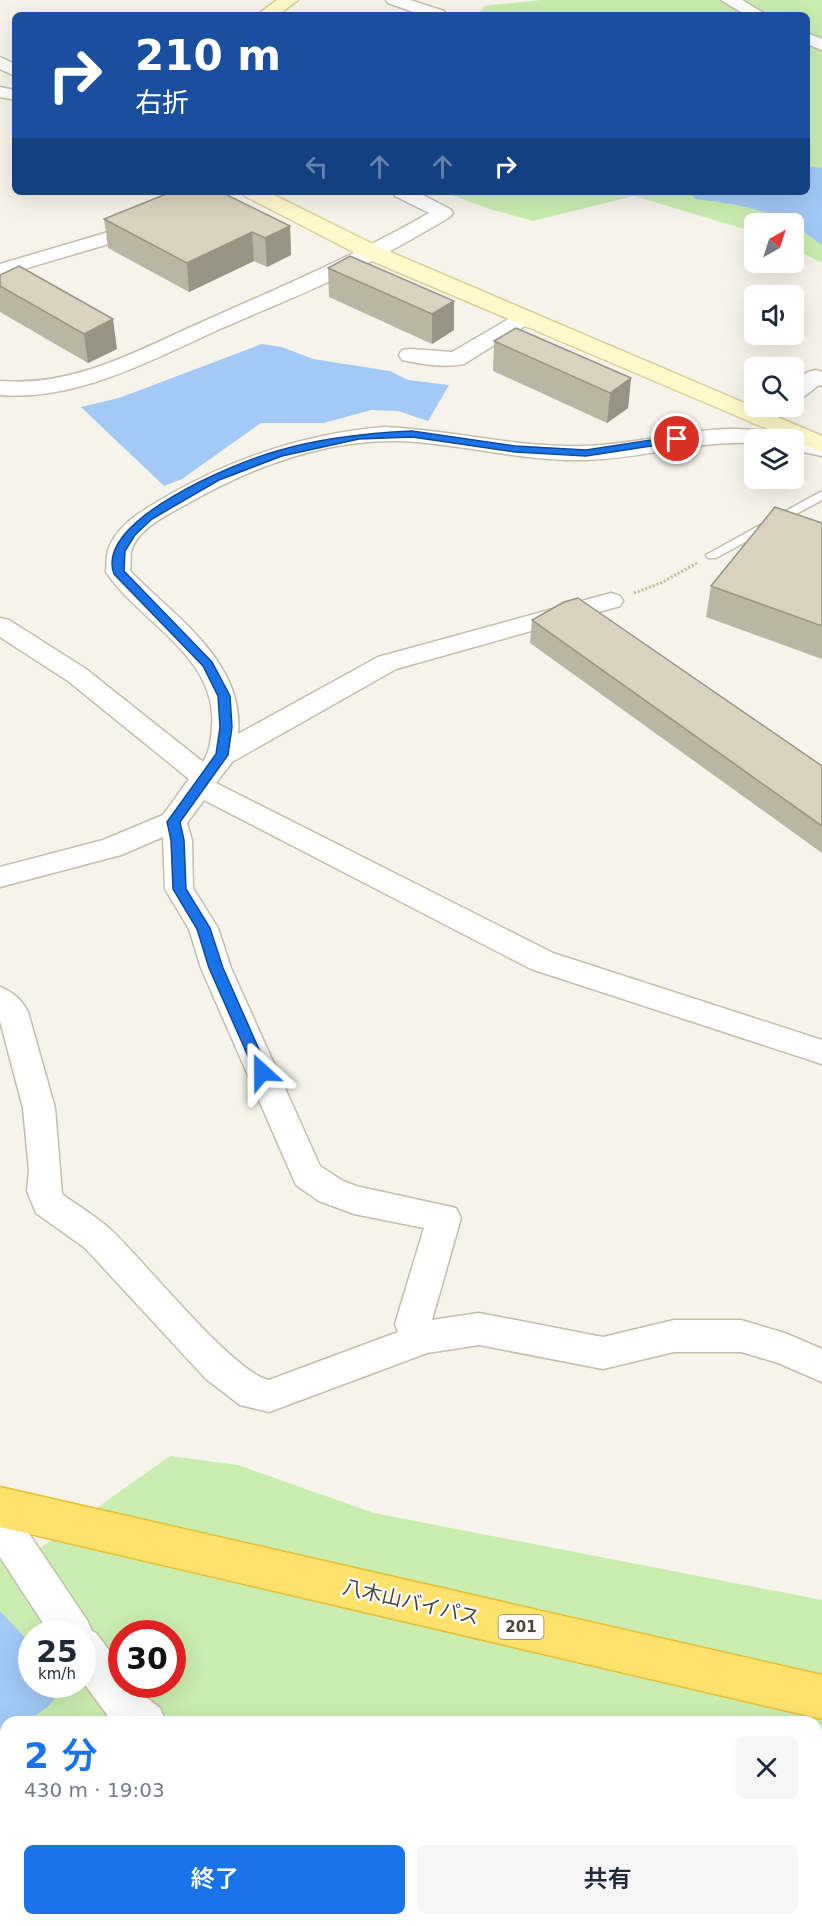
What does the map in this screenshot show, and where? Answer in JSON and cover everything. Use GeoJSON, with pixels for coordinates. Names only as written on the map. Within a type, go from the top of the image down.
{"type":"FeatureCollection","features":[{"type":"Feature","properties":{"kind":"highway","name":"八木山バイパス"},"geometry":{"type":"LineString","coordinates":[[0,1507],[822,1697]]}},
{"type":"Feature","properties":{"kind":"street"},"geometry":{"type":"LineString","coordinates":[[271,12],[289,0]]}},
{"type":"Feature","properties":{"kind":"street"},"geometry":{"type":"LineString","coordinates":[[394,0],[429,12]]}},
{"type":"Feature","properties":{"kind":"street"},"geometry":{"type":"LineString","coordinates":[[729,0],[753,12]]}},
{"type":"Feature","properties":{"kind":"street"},"geometry":{"type":"LineString","coordinates":[[0,270],[112,237],[213,195]]}},
{"type":"Feature","properties":{"kind":"street"},"geometry":{"type":"LineString","coordinates":[[258,195],[373,253],[526,318],[744,403]]}},
{"type":"Feature","properties":{"kind":"street"},"geometry":{"type":"LineString","coordinates":[[0,388],[10,390],[39,388],[71,382],[147,354],[373,253],[442,213],[408,195]]}},
{"type":"Feature","properties":{"kind":"street"},"geometry":{"type":"LineString","coordinates":[[410,355],[456,359],[526,318]]}},
{"type":"Feature","properties":{"kind":"street"},"geometry":{"type":"LineString","coordinates":[[804,386],[816,377],[822,379]]}},
{"type":"Feature","properties":{"kind":"street"},"geometry":{"type":"LineString","coordinates":[[776,417],[822,447]]}},
{"type":"Feature","properties":{"kind":"street"},"geometry":{"type":"LineString","coordinates":[[222,755],[226,727],[224,696],[208,664],[118,572],[120,551],[130,533],[148,517],[215,478],[279,453],[359,436],[412,434],[515,449],[586,453],[721,434],[744,436]]}},
{"type":"Feature","properties":{"kind":"street"},"geometry":{"type":"LineString","coordinates":[[804,444],[822,447]]}},
{"type":"Feature","properties":{"kind":"street"},"geometry":{"type":"LineString","coordinates":[[0,877],[111,848],[173,822],[222,755],[387,663],[611,601]]}},
{"type":"Feature","properties":{"kind":"street"},"geometry":{"type":"LineString","coordinates":[[0,626],[76,675],[201,781],[542,961],[822,1052]]}},
{"type":"Feature","properties":{"kind":"street"},"geometry":{"type":"LineString","coordinates":[[173,822],[178,840],[179,889],[203,928],[216,968],[308,1175],[331,1191],[354,1200],[444,1218],[413,1324],[418,1340]]}},
{"type":"Feature","properties":{"kind":"street"},"geometry":{"type":"LineString","coordinates":[[0,999],[13,1012],[39,1108],[45,1170],[44,1191],[48,1203],[98,1238],[219,1368],[253,1393],[269,1396],[418,1340],[479,1329],[603,1353],[674,1336],[741,1336],[785,1348],[822,1366]]}},
{"type":"Feature","properties":{"kind":"street"},"geometry":{"type":"LineString","coordinates":[[0,1523],[64,1620]]}},
{"type":"Feature","properties":{"kind":"street"},"geometry":{"type":"LineString","coordinates":[[96,1666],[133,1716]]}},
{"type":"Feature","properties":{"kind":"lane"},"geometry":{"type":"LineString","coordinates":[[712,555],[822,495]]}},
{"type":"Feature","properties":{"kind":"path"},"geometry":{"type":"LineString","coordinates":[[611,601],[661,583],[712,555]]}},
{"type":"Feature","properties":{"kind":"green space"},"geometry":{"type":"Polygon","coordinates":[[[541,0],[822,0],[822,263],[804,254],[804,213],[744,213],[744,229],[634,196],[533,221],[451,195],[810,195],[810,12],[481,12],[484,6],[541,0]]]}},
{"type":"Feature","properties":{"kind":"green space"},"geometry":{"type":"Polygon","coordinates":[[[170,1456],[238,1465],[374,1513],[822,1600],[822,1716],[0,1716],[0,1539],[33,1553],[170,1456]]]}},
{"type":"Feature","properties":{"kind":"water"},"geometry":{"type":"Polygon","coordinates":[[[810,166],[822,168],[822,246],[804,232],[804,213],[766,213],[731,204],[695,199],[692,195],[810,195],[810,166]]]}},
{"type":"Feature","properties":{"kind":"water"},"geometry":{"type":"Polygon","coordinates":[[[262,344],[282,347],[313,359],[390,371],[408,380],[449,385],[428,421],[398,411],[371,410],[324,423],[261,423],[182,479],[164,486],[81,407],[119,398],[262,344]]]}},
{"type":"Feature","properties":{"kind":"water"},"geometry":{"type":"Polygon","coordinates":[[[0,1611],[18,1630],[18,1698],[54,1698],[47,1707],[34,1716],[0,1716],[0,1611]]]}},
{"type":"Feature","properties":{"kind":"building"},"geometry":{"type":"Polygon","coordinates":[[[164,195],[227,195],[290,226],[265,238],[252,232],[187,263],[104,219],[164,195]]]}},
{"type":"Feature","properties":{"kind":"building"},"geometry":{"type":"Polygon","coordinates":[[[350,256],[454,301],[432,314],[328,268],[350,256]]]}},
{"type":"Feature","properties":{"kind":"building"},"geometry":{"type":"Polygon","coordinates":[[[19,266],[113,319],[84,334],[0,286],[0,275],[19,266]]]}},
{"type":"Feature","properties":{"kind":"building"},"geometry":{"type":"Polygon","coordinates":[[[516,328],[631,378],[610,393],[494,341],[516,328]]]}},
{"type":"Feature","properties":{"kind":"building"},"geometry":{"type":"Polygon","coordinates":[[[775,507],[822,523],[822,626],[711,586],[775,507]]]}},
{"type":"Feature","properties":{"kind":"building"},"geometry":{"type":"Polygon","coordinates":[[[578,598],[822,766],[822,826],[532,620],[564,602],[578,598]]]}},
{"type":"Feature","properties":{"kind":"route"},"geometry":{"type":"LineString","coordinates":[[262,1072],[216,968],[203,928],[179,889],[178,840],[173,822],[222,755],[226,727],[224,696],[208,664],[118,572],[120,551],[130,533],[148,517],[215,478],[279,453],[359,436],[412,434],[515,449],[586,453],[677,439]]}}]}
